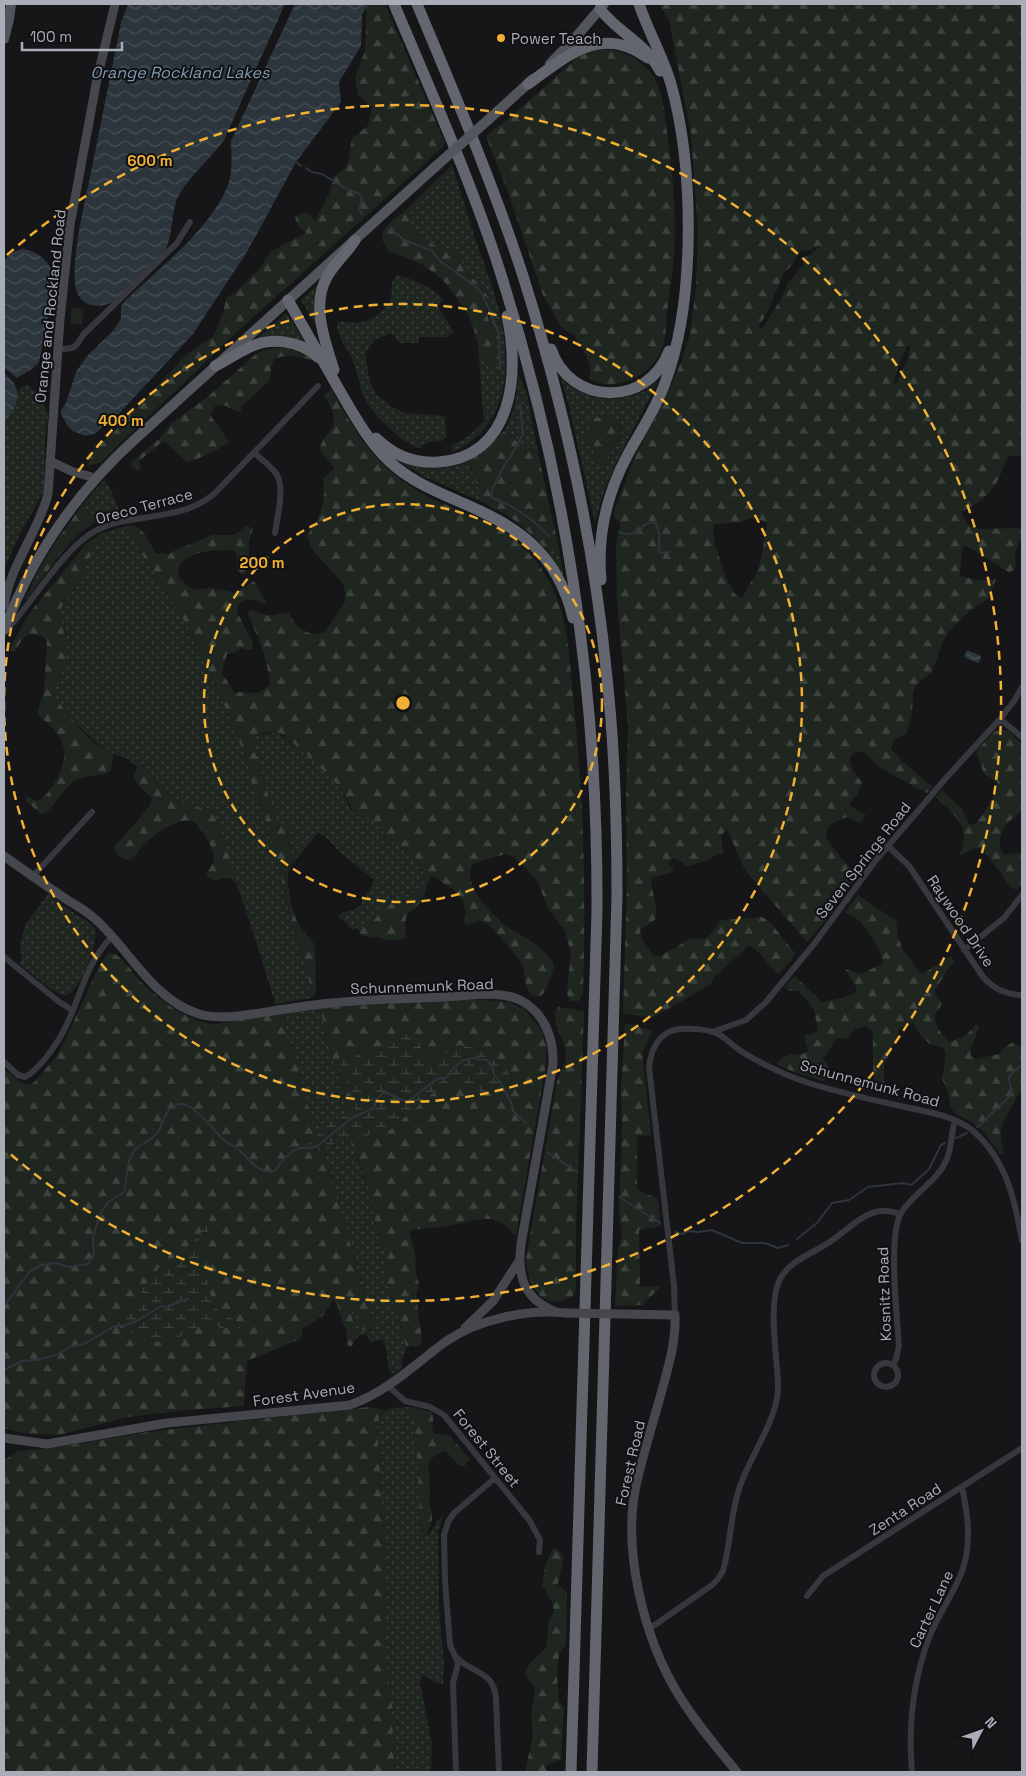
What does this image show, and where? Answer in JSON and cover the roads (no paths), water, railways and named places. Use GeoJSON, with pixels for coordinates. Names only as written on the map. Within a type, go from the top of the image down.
{"type":"FeatureCollection","features":[{"type":"Feature","properties":{"kind":"highway"},"geometry":{"type":"LineString","coordinates":[[394,4],[458,156],[496,261],[527,361],[554,471],[574,582],[590,718],[596,815],[597,919],[571,1772]]}},
{"type":"Feature","properties":{"kind":"highway"},"geometry":{"type":"LineString","coordinates":[[417,4],[482,161],[523,276],[550,369],[568,440],[590,550],[604,654],[613,750],[617,823],[617,896],[592,1772]]}},
{"type":"Feature","properties":{"kind":"highway"},"geometry":{"type":"LineString","coordinates":[[604,654],[605,634],[600,555],[606,511],[620,469],[655,405],[669,372],[678,335],[685,283],[688,211],[685,162],[674,98],[639,4]]}},
{"type":"Feature","properties":{"kind":"highway"},"geometry":{"type":"LineString","coordinates":[[523,276],[540,315],[553,355],[563,372],[574,381],[586,388],[600,392],[622,392],[642,384],[662,367],[670,350],[682,266],[683,212],[676,130],[661,67],[602,7]]}},
{"type":"Feature","properties":{"kind":"highway"},"geometry":{"type":"LineString","coordinates":[[528,84],[573,52],[586,46],[600,44],[612,43],[630,48],[661,67]]}},
{"type":"Feature","properties":{"kind":"highway"},"geometry":{"type":"LineString","coordinates":[[355,240],[346,255],[328,276],[321,295],[320,316],[330,368],[366,435],[394,466],[424,486],[505,522],[527,539],[545,559],[555,573],[569,605],[575,629],[580,668],[590,718]]}},
{"type":"Feature","properties":{"kind":"highway"},"geometry":{"type":"LineString","coordinates":[[290,299],[368,429],[382,444],[398,455],[417,460],[436,462],[454,459],[477,448],[493,434],[500,423],[512,383],[512,340],[498,282],[496,261]]}},
{"type":"Feature","properties":{"kind":"highway"},"geometry":{"type":"LineString","coordinates":[[215,366],[251,346],[278,341],[290,343],[307,350],[330,368]]}},
{"type":"Feature","properties":{"kind":"main road"},"geometry":{"type":"LineString","coordinates":[[4,39],[11,4]]}},
{"type":"Feature","properties":{"kind":"main road"},"geometry":{"type":"LineString","coordinates":[[4,632],[21,588],[35,562],[59,524],[96,478],[120,453],[215,366],[528,84],[568,46],[602,7]]}},
{"type":"Feature","properties":{"kind":"street","name":"Orange and Rockland Road"},"geometry":{"type":"LineString","coordinates":[[4,606],[16,565],[43,512],[48,494],[58,349],[70,225],[97,79],[115,4]]}},
{"type":"Feature","properties":{"kind":"street"},"geometry":{"type":"LineString","coordinates":[[58,349],[73,349],[77,346],[83,335],[178,243],[190,222]]}},
{"type":"Feature","properties":{"kind":"street","name":"Oreco Terrace"},"geometry":{"type":"LineString","coordinates":[[4,632],[60,563],[86,537],[110,525],[161,516],[197,506],[215,493],[318,386]]}},
{"type":"Feature","properties":{"kind":"street"},"geometry":{"type":"LineString","coordinates":[[254,453],[276,474],[280,483],[275,533]]}},
{"type":"Feature","properties":{"kind":"street"},"geometry":{"type":"LineString","coordinates":[[50,461],[71,471],[96,478]]}},
{"type":"Feature","properties":{"kind":"street","name":"Seven Springs Road"},"geometry":{"type":"LineString","coordinates":[[712,1032],[746,1020],[766,1002],[814,944],[888,846],[1000,718],[1014,701],[1022,687]]}},
{"type":"Feature","properties":{"kind":"street"},"geometry":{"type":"LineString","coordinates":[[1000,718],[1022,737]]}},
{"type":"Feature","properties":{"kind":"street"},"geometry":{"type":"LineString","coordinates":[[33,876],[92,812]]}},
{"type":"Feature","properties":{"kind":"street","name":"Raywood Drive"},"geometry":{"type":"LineString","coordinates":[[888,846],[908,866],[964,950],[988,982],[1003,992],[1022,995]]}},
{"type":"Feature","properties":{"kind":"street"},"geometry":{"type":"LineString","coordinates":[[4,856],[88,913],[112,937],[98,954],[64,1029],[48,1054],[34,1071],[28,1076],[23,1077],[18,1075],[4,1062]]}},
{"type":"Feature","properties":{"kind":"street"},"geometry":{"type":"LineString","coordinates":[[964,950],[1004,918],[1022,895]]}},
{"type":"Feature","properties":{"kind":"street","name":"Schunnemunk Road"},"geometry":{"type":"LineString","coordinates":[[112,937],[139,971],[155,986],[175,1002],[200,1015],[221,1017],[311,1005],[375,1000],[478,996],[509,997],[526,1004],[540,1017],[547,1029],[552,1048],[553,1064],[519,1261],[522,1278],[528,1290],[542,1305],[554,1312]]}},
{"type":"Feature","properties":{"kind":"street"},"geometry":{"type":"LineString","coordinates":[[4,956],[58,1001],[72,1010]]}},
{"type":"Feature","properties":{"kind":"street","name":"Schunnemunk Road"},"geometry":{"type":"LineString","coordinates":[[675,1315],[673,1277],[650,1077],[650,1058],[655,1044],[668,1032],[679,1029],[712,1032],[742,1052],[809,1083],[955,1120],[970,1129],[984,1141],[1004,1170],[1015,1206],[1022,1241]]}},
{"type":"Feature","properties":{"kind":"street","name":"Kosnitz Road"},"geometry":{"type":"LineString","coordinates":[[893,1365],[899,1346],[894,1245],[900,1214],[934,1178],[947,1161],[955,1120]]}},
{"type":"Feature","properties":{"kind":"street"},"geometry":{"type":"LineString","coordinates":[[649,1629],[712,1585],[718,1580],[723,1571],[734,1508],[740,1487],[770,1421],[778,1390],[774,1304],[780,1279],[798,1259],[831,1242],[862,1218],[882,1210],[900,1214]]}},
{"type":"Feature","properties":{"kind":"street","name":"Schunnemunk Road"},"geometry":{"type":"LineString","coordinates":[[455,1336],[493,1301],[502,1290],[519,1261]]}},
{"type":"Feature","properties":{"kind":"street","name":"Forest Avenue"},"geometry":{"type":"LineString","coordinates":[[4,1438],[47,1444],[167,1423],[350,1405],[368,1398],[388,1386],[455,1336],[501,1318],[554,1312],[675,1315]]}},
{"type":"Feature","properties":{"kind":"street","name":"Forest Road"},"geometry":{"type":"LineString","coordinates":[[675,1315],[675,1334],[671,1358],[637,1483],[633,1506],[632,1541],[634,1565],[649,1629],[670,1680],[700,1725],[737,1772]]}},
{"type":"Feature","properties":{"kind":"street","name":"Forest Street"},"geometry":{"type":"LineString","coordinates":[[388,1386],[405,1402],[440,1411],[534,1528],[540,1540],[539,1552]]}},
{"type":"Feature","properties":{"kind":"street","name":"Zenta Road"},"geometry":{"type":"LineString","coordinates":[[807,1596],[823,1576],[1022,1448]]}},
{"type":"Feature","properties":{"kind":"street"},"geometry":{"type":"LineString","coordinates":[[456,1772],[453,1680],[458,1665],[449,1638],[444,1535],[448,1522],[454,1513],[495,1478]]}},
{"type":"Feature","properties":{"kind":"street","name":"Carter Lane"},"geometry":{"type":"LineString","coordinates":[[912,1772],[910,1727],[918,1670],[930,1636],[958,1582],[966,1557],[969,1524],[962,1487]]}},
{"type":"Feature","properties":{"kind":"street"},"geometry":{"type":"LineString","coordinates":[[455,1656],[465,1665],[485,1675],[494,1690],[499,1772]]}},
{"type":"Feature","properties":{"kind":"water","name":"Orange Rockland Lakes"},"geometry":{"type":"Polygon","coordinates":[[[128,4],[285,4],[224,140],[191,178],[176,202],[165,251],[115,301],[93,306],[84,302],[77,292],[75,281],[76,251],[121,23],[128,4]]]}},
{"type":"Feature","properties":{"kind":"water","name":"Orange Rockland Lakes"},"geometry":{"type":"Polygon","coordinates":[[[295,4],[368,4],[362,15],[361,46],[339,82],[341,102],[296,162],[247,252],[193,334],[114,419],[94,434],[85,436],[73,431],[67,425],[61,410],[66,403],[76,372],[87,356],[113,331],[121,319],[121,307],[124,302],[192,238],[215,209],[224,194],[227,188],[232,161],[231,141],[295,4]]]}},
{"type":"Feature","properties":{"kind":"water"},"geometry":{"type":"Polygon","coordinates":[[[22,249],[42,257],[49,265],[52,275],[48,318],[39,362],[32,369],[17,378],[4,368],[4,260],[13,252],[22,249]]]}},
{"type":"Feature","properties":{"kind":"water"},"geometry":{"type":"Polygon","coordinates":[[[4,373],[15,385],[18,397],[4,423],[4,373]]]}},
{"type":"Feature","properties":{"kind":"water"},"geometry":{"type":"Polygon","coordinates":[[[967,650],[981,656],[978,663],[964,657],[967,650]]]}},
{"type":"Feature","properties":{"kind":"waterway"},"geometry":{"type":"LineString","coordinates":[[296,162],[301,166]]}},
{"type":"Feature","properties":{"kind":"waterway"},"geometry":{"type":"LineString","coordinates":[[306,168],[312,172],[322,174],[347,189],[360,194],[362,200],[359,210],[362,214]]}},
{"type":"Feature","properties":{"kind":"waterway"},"geometry":{"type":"LineString","coordinates":[[391,229],[404,240],[432,251],[440,261],[482,293],[499,334],[500,370]]}},
{"type":"Feature","properties":{"kind":"waterway"},"geometry":{"type":"LineString","coordinates":[[520,404],[523,434],[505,464],[492,490],[491,497],[509,505],[532,520],[549,536]]}},
{"type":"Feature","properties":{"kind":"waterway"},"geometry":{"type":"LineString","coordinates":[[619,532],[626,534],[637,533],[644,525],[654,522],[659,532],[659,551],[662,553],[669,552]]}},
{"type":"Feature","properties":{"kind":"waterway"},"geometry":{"type":"LineString","coordinates":[[4,1306],[30,1271],[41,1265],[55,1263],[70,1267],[88,1264],[94,1254],[93,1238],[99,1216],[108,1202],[124,1192],[130,1158],[133,1152],[156,1134],[166,1114],[174,1106],[180,1104],[187,1105],[200,1114],[222,1138],[238,1149],[255,1166],[264,1171],[275,1171],[289,1154],[300,1148],[317,1146],[352,1118],[374,1108],[377,1099],[384,1092],[407,1102],[437,1079],[447,1077],[454,1067],[464,1060],[474,1058],[487,1060],[491,1064],[494,1074],[512,1104],[513,1111],[526,1123]]}},
{"type":"Feature","properties":{"kind":"waterway"},"geometry":{"type":"LineString","coordinates":[[977,1127],[1009,1097],[1012,1092],[1009,1080],[1010,1075],[1022,1065]]}},
{"type":"Feature","properties":{"kind":"waterway"},"geometry":{"type":"LineString","coordinates":[[956,1138],[967,1133]]}},
{"type":"Feature","properties":{"kind":"waterway"},"geometry":{"type":"LineString","coordinates":[[797,1239],[817,1223],[832,1203],[849,1200],[868,1187],[903,1183],[911,1185],[929,1169],[941,1145],[945,1143]]}},
{"type":"Feature","properties":{"kind":"waterway"},"geometry":{"type":"LineString","coordinates":[[547,1152],[577,1172]]}},
{"type":"Feature","properties":{"kind":"waterway"},"geometry":{"type":"LineString","coordinates":[[619,1197],[660,1223]]}},
{"type":"Feature","properties":{"kind":"waterway"},"geometry":{"type":"LineString","coordinates":[[675,1232],[683,1234],[687,1231],[712,1230],[742,1243],[765,1243],[778,1248],[788,1245]]}},
{"type":"Feature","properties":{"kind":"waterway"},"geometry":{"type":"LineString","coordinates":[[4,1370],[22,1361],[37,1360],[56,1355],[71,1346],[84,1344],[115,1326],[122,1326],[137,1321],[161,1306],[166,1307],[188,1299]]}},
{"type":"Feature","properties":{"kind":"place","name":"Power Teach"},"geometry":{"type":"Point","coordinates":[501,38]}}]}
